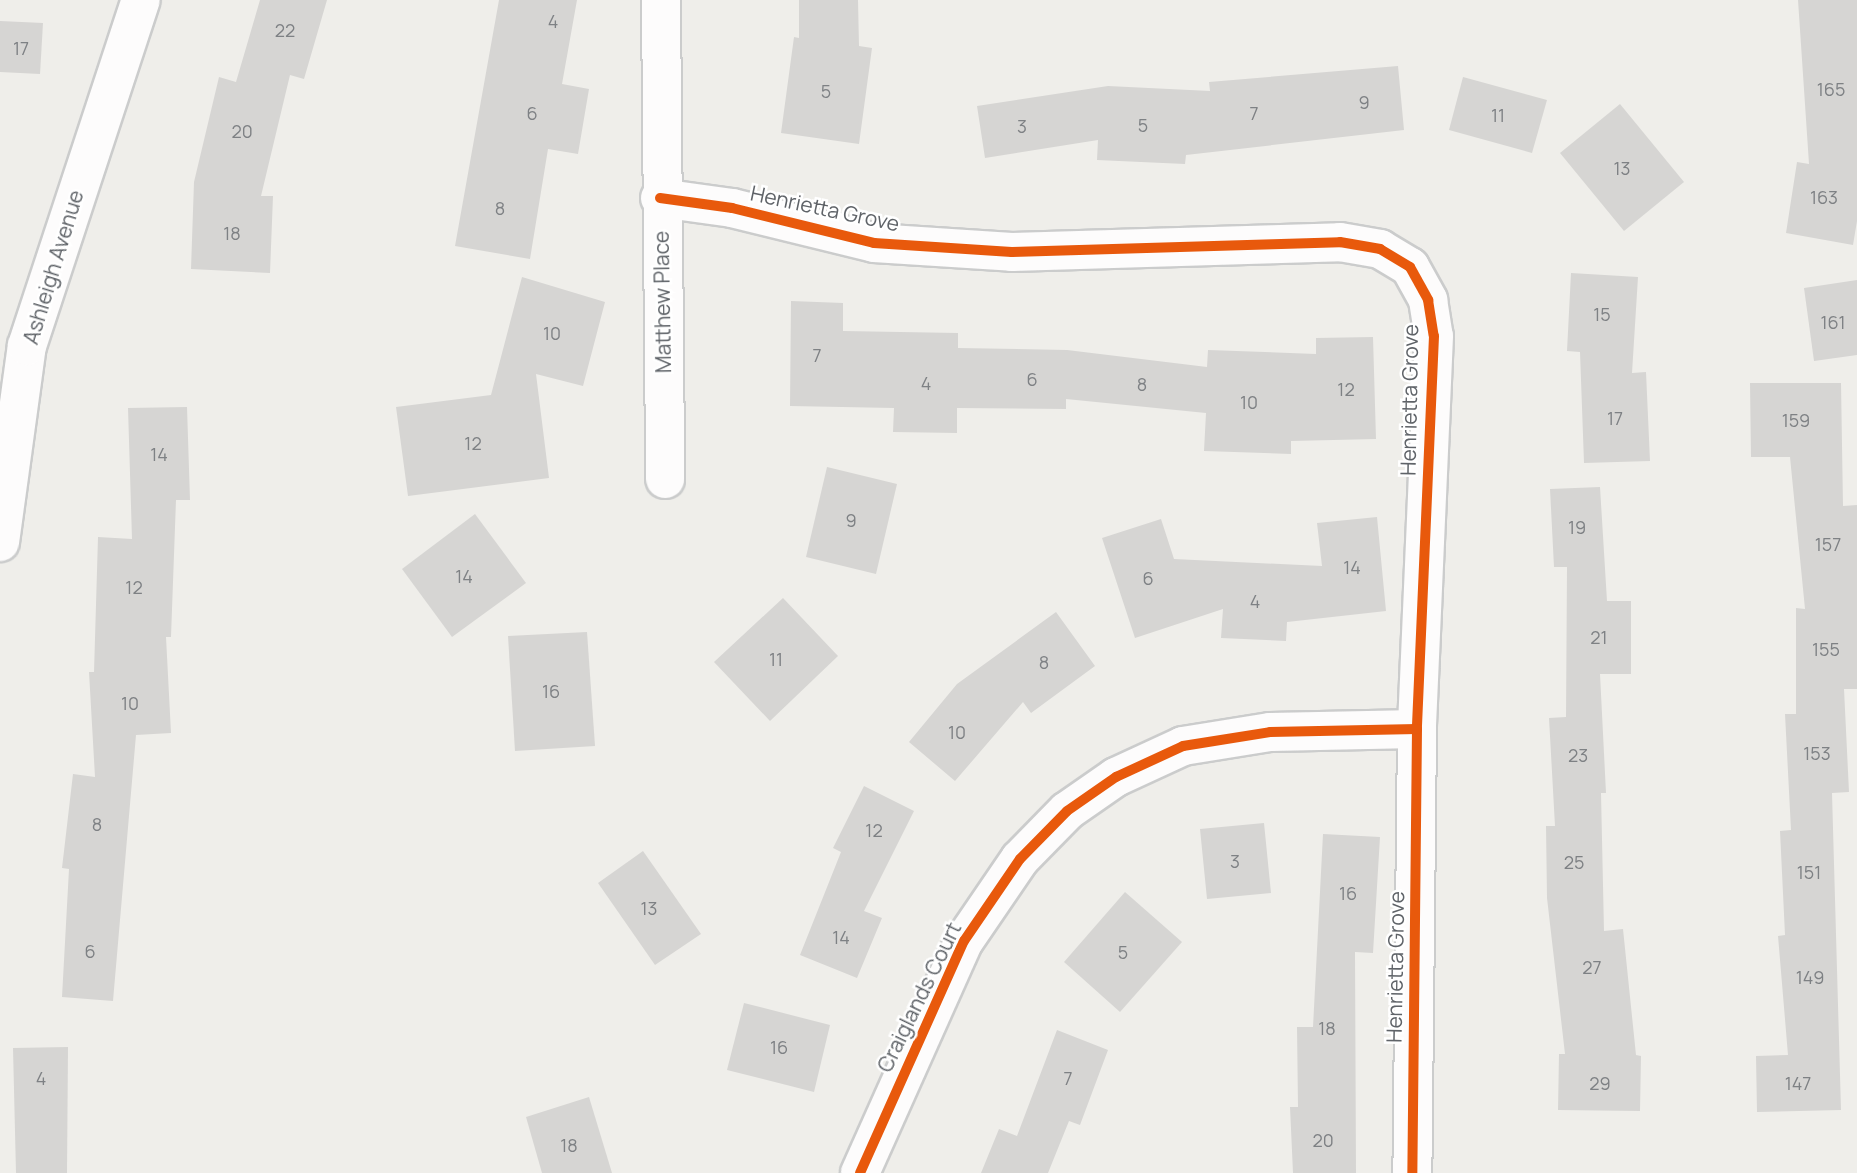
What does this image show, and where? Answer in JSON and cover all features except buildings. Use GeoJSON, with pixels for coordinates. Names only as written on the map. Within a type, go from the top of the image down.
{"type":"FeatureCollection","features":[{"type":"Feature","properties":{"kind":"street","name":"Ashleigh Avenue"},"geometry":{"type":"LineString","coordinates":[[0,542],[27,346],[141,0]]}},
{"type":"Feature","properties":{"kind":"street","name":"Matthew Place"},"geometry":{"type":"LineString","coordinates":[[661,0],[660,198],[665,479]]}},
{"type":"Feature","properties":{"kind":"street","name":"Henrietta Grove"},"geometry":{"type":"LineString","coordinates":[[660,198],[732,208],[874,243],[1012,252],[1340,242],[1380,249],[1410,267],[1427,300],[1434,336],[1417,729],[1412,1173]]}},
{"type":"Feature","properties":{"kind":"street","name":"Craiglands Court"},"geometry":{"type":"LineString","coordinates":[[860,1173],[964,941],[1020,859],[1067,811],[1116,777],[1183,746],[1270,732],[1417,729]]}},
{"type":"Feature","properties":{"kind":"cycle path"},"geometry":{"type":"LineString","coordinates":[[660,198],[732,208],[874,243],[1012,252],[1340,242],[1380,249],[1410,267],[1428,300],[1434,336],[1417,729],[1412,1173]]}},
{"type":"Feature","properties":{"kind":"cycle path"},"geometry":{"type":"LineString","coordinates":[[860,1173],[964,941],[1020,859],[1067,811],[1116,777],[1183,746],[1270,732],[1417,729]]}}]}
